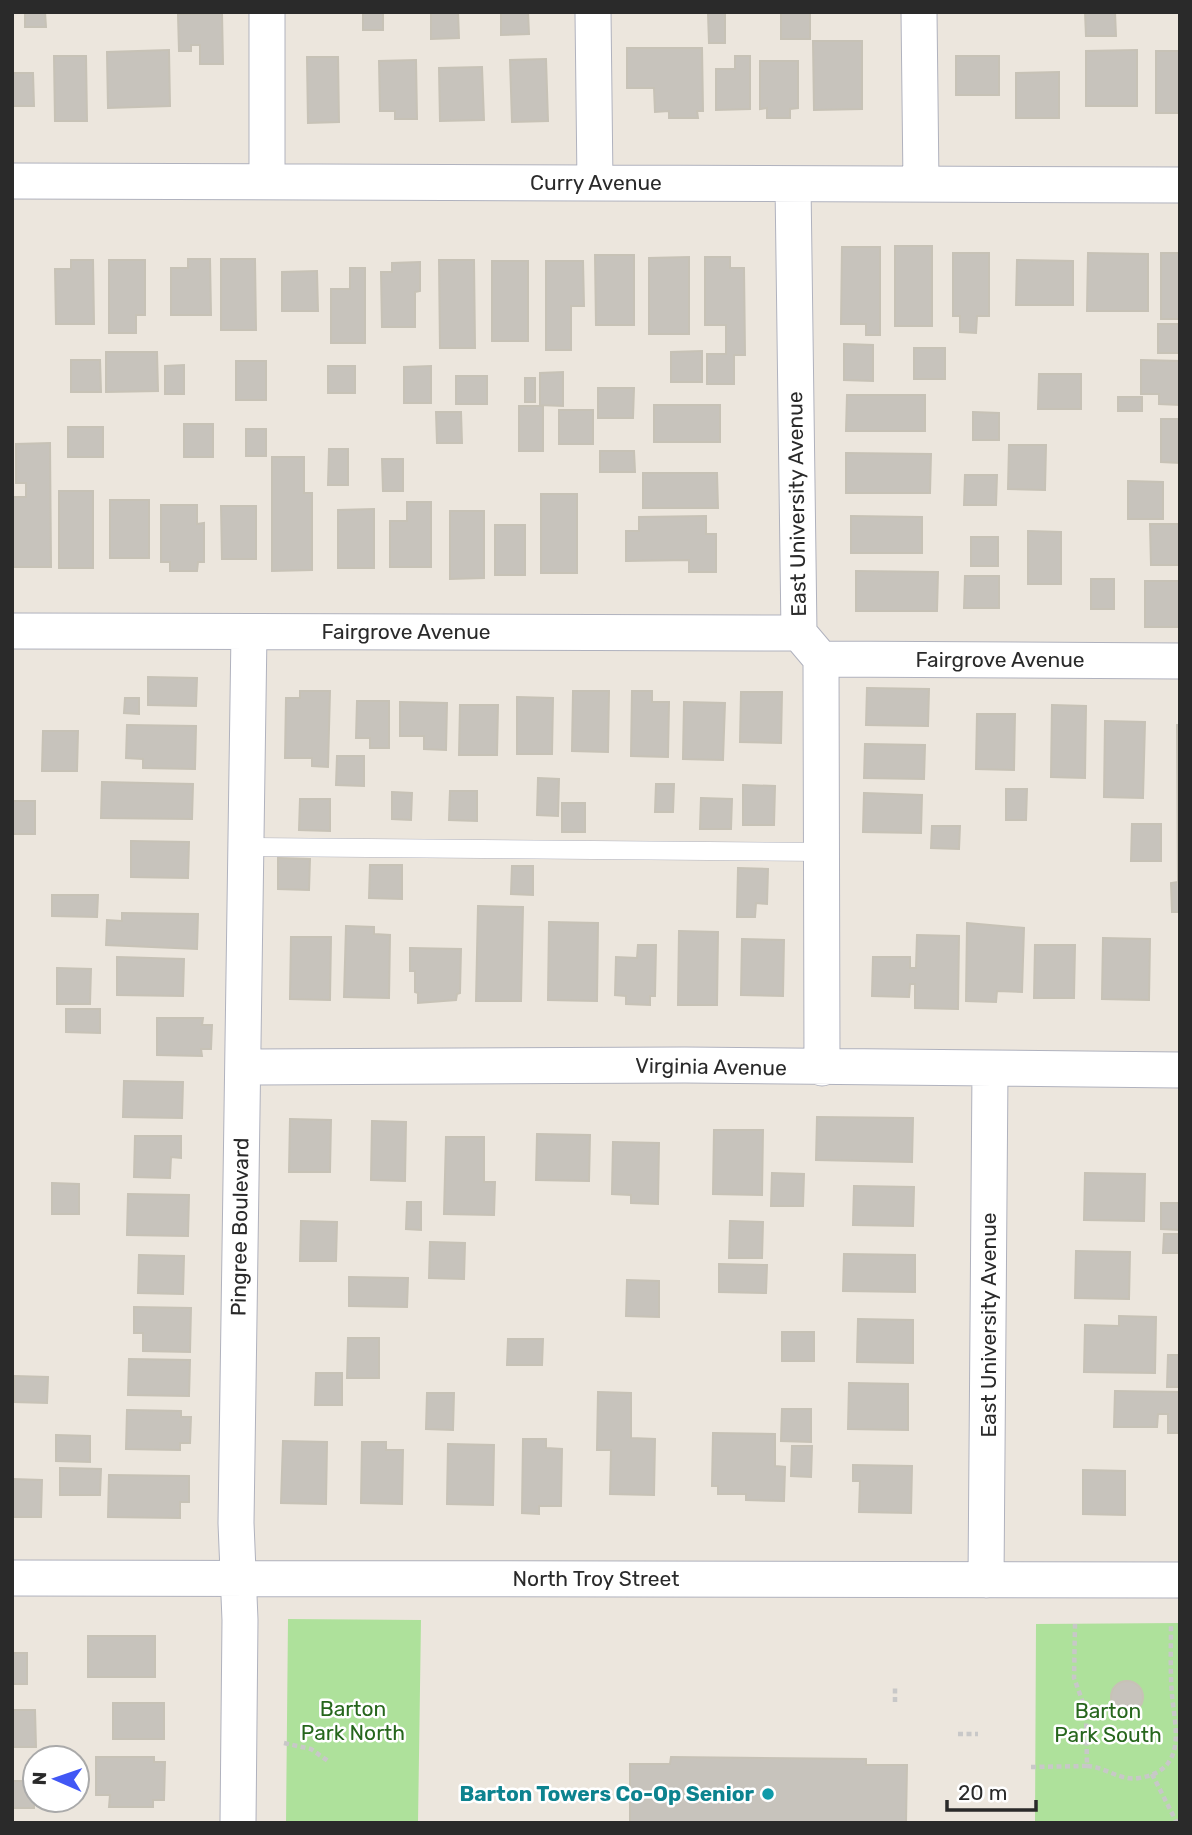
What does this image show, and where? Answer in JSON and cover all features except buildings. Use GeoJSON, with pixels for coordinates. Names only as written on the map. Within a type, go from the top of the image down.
{"type":"FeatureCollection","features":[{"type":"Feature","properties":{"kind":"street"},"geometry":{"type":"LineString","coordinates":[[267,12],[267,181]]}},
{"type":"Feature","properties":{"kind":"street"},"geometry":{"type":"LineString","coordinates":[[593,12],[595,183]]}},
{"type":"Feature","properties":{"kind":"street"},"geometry":{"type":"LineString","coordinates":[[919,12],[921,184]]}},
{"type":"Feature","properties":{"kind":"street","name":"Curry Avenue"},"geometry":{"type":"LineString","coordinates":[[12,181],[1180,185]]}},
{"type":"Feature","properties":{"kind":"street","name":"East University Avenue"},"geometry":{"type":"LineString","coordinates":[[793,184],[810,646],[823,852],[822,1068]]}},
{"type":"Feature","properties":{"kind":"street","name":"Fairgrove Avenue"},"geometry":{"type":"LineString","coordinates":[[12,631],[249,632],[810,646],[1180,661]]}},
{"type":"Feature","properties":{"kind":"street","name":"Pingree Boulevard"},"geometry":{"type":"LineString","coordinates":[[239,1823],[238,1577],[249,632]]}},
{"type":"Feature","properties":{"kind":"street","name":"Virginia Avenue"},"geometry":{"type":"LineString","coordinates":[[243,1067],[685,1065],[1180,1070]]}},
{"type":"Feature","properties":{"kind":"street","name":"East University Avenue"},"geometry":{"type":"LineString","coordinates":[[986,1580],[990,1070]]}},
{"type":"Feature","properties":{"kind":"street","name":"North Troy Street"},"geometry":{"type":"LineString","coordinates":[[12,1578],[1180,1580]]}},
{"type":"Feature","properties":{"kind":"lane"},"geometry":{"type":"LineString","coordinates":[[248,847],[823,852]]}},
{"type":"Feature","properties":{"kind":"path"},"geometry":{"type":"LineString","coordinates":[[1075,1624],[1074,1678],[1086,1711],[1087,1766]]}},
{"type":"Feature","properties":{"kind":"path"},"geometry":{"type":"LineString","coordinates":[[1031,1767],[1087,1766],[1129,1779],[1152,1774],[1167,1763],[1177,1740],[1172,1695],[1171,1624]]}},
{"type":"Feature","properties":{"kind":"path"},"geometry":{"type":"LineString","coordinates":[[895,1686],[895,1702]]}},
{"type":"Feature","properties":{"kind":"path"},"geometry":{"type":"LineString","coordinates":[[958,1734],[978,1734]]}},
{"type":"Feature","properties":{"kind":"path"},"geometry":{"type":"LineString","coordinates":[[284,1743],[305,1746],[328,1760]]}},
{"type":"Feature","properties":{"kind":"path"},"geometry":{"type":"LineString","coordinates":[[1152,1774],[1177,1823]]}},
{"type":"Feature","properties":{"kind":"green space","name":"Barton Park North"},"geometry":{"type":"Polygon","coordinates":[[[288,1619],[421,1620],[418,1823],[286,1823],[288,1619]]]}},
{"type":"Feature","properties":{"kind":"green space","name":"Barton Park South"},"geometry":{"type":"Polygon","coordinates":[[[1180,1623],[1180,1823],[1035,1823],[1036,1624],[1180,1623]]]}},
{"type":"Feature","properties":{"kind":"place","name":"Barton Towers Co-Op Senior"},"geometry":{"type":"Point","coordinates":[768,1794]}}]}
